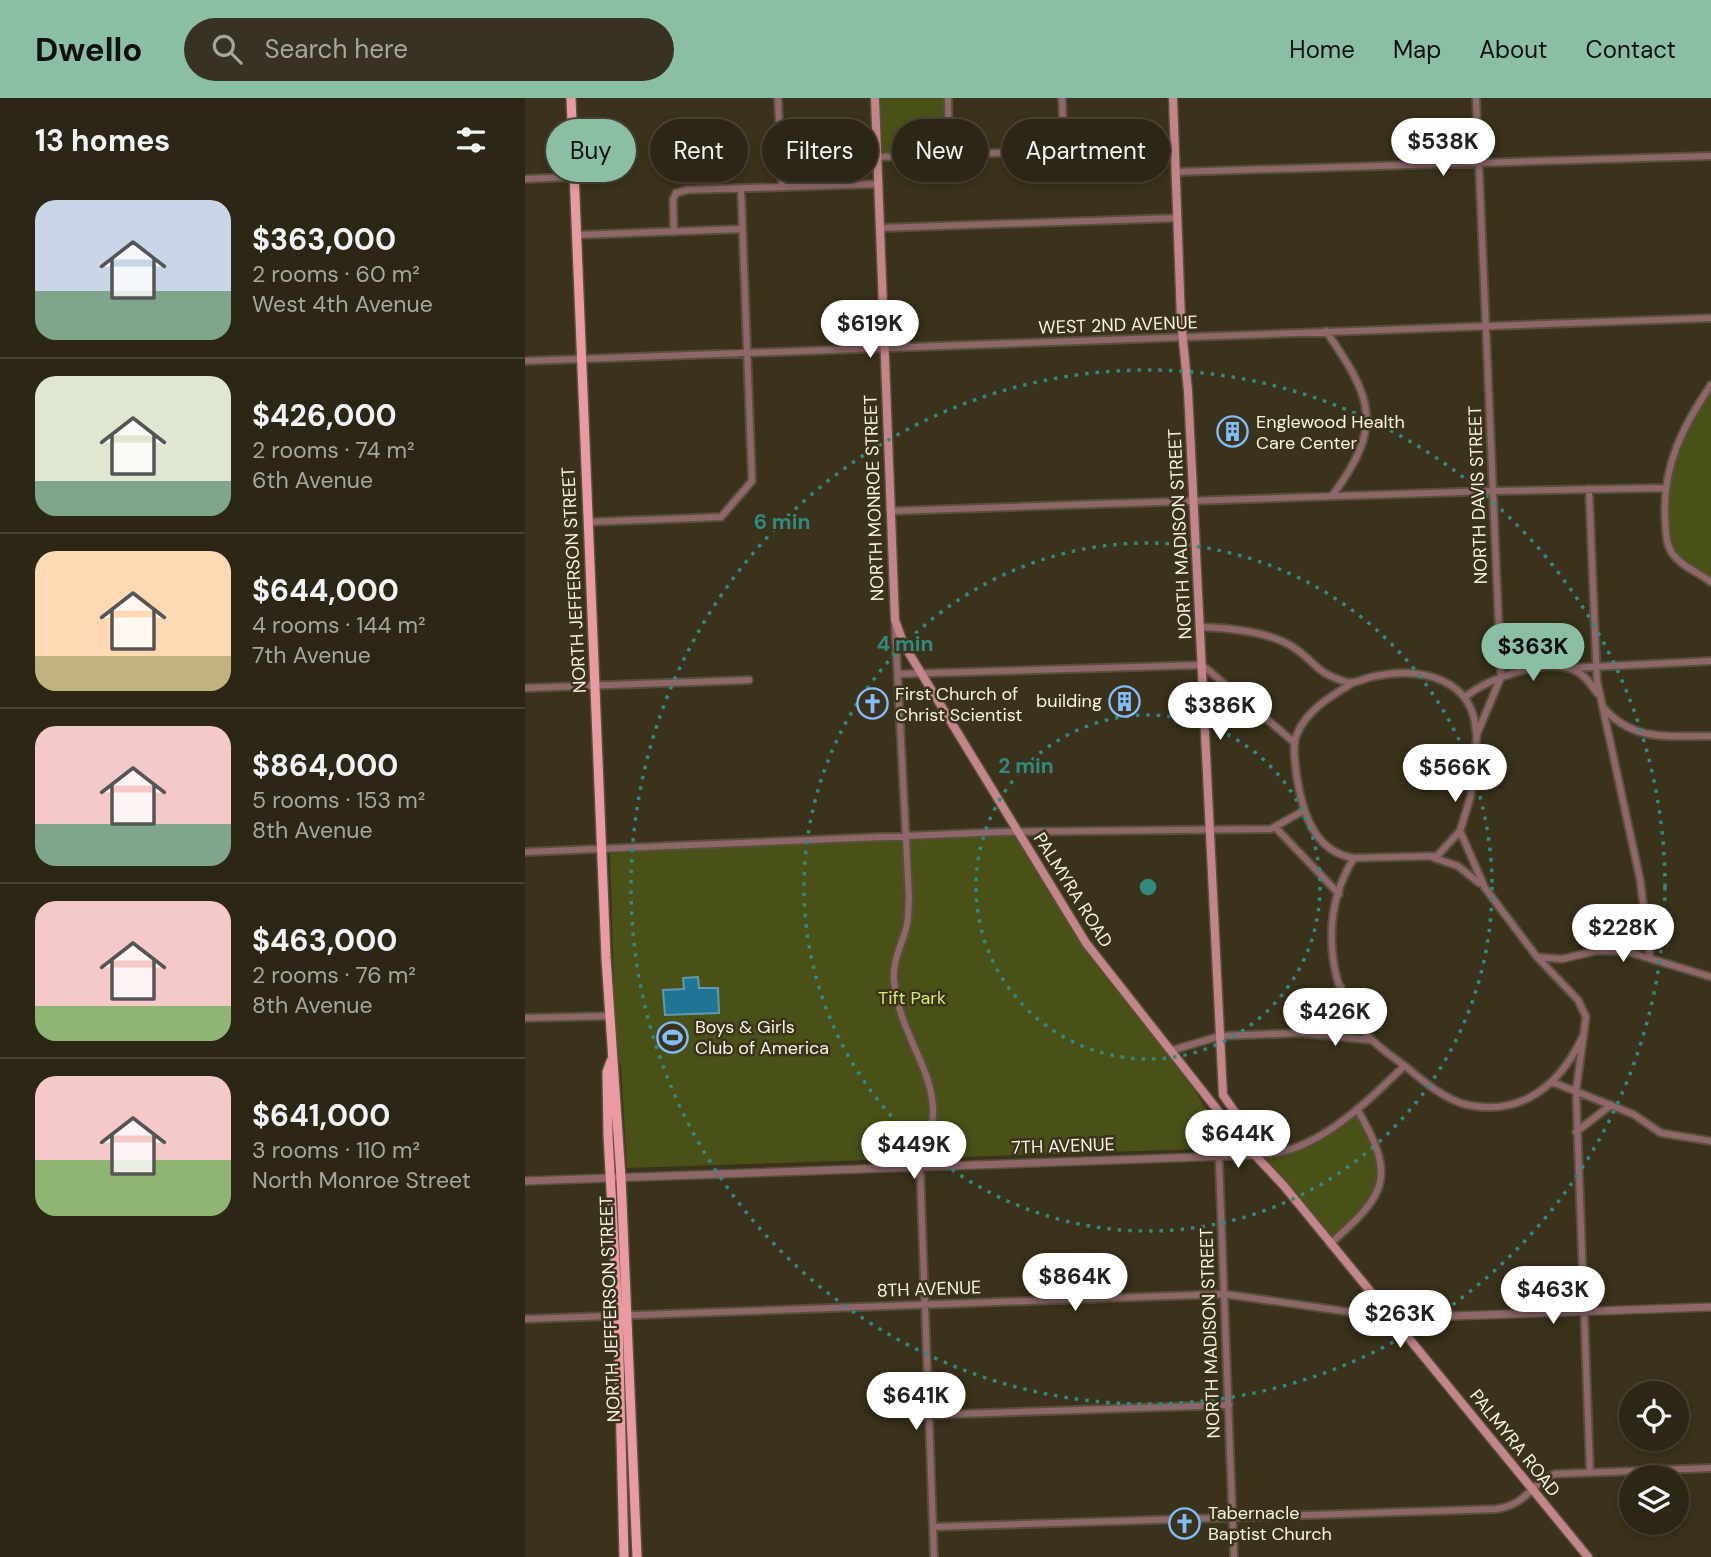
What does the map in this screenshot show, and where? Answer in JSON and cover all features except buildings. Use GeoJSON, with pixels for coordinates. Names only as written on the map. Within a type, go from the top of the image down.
{"type":"FeatureCollection","features":[{"type":"Feature","properties":{"kind":"main road","name":"NORTH JEFFERSON STREET"},"geometry":{"type":"LineString","coordinates":[[571,98],[572,119]]}},
{"type":"Feature","properties":{"kind":"main road","name":"NORTH MONROE STREET"},"geometry":{"type":"LineString","coordinates":[[875,98],[876,119]]}},
{"type":"Feature","properties":{"kind":"main road","name":"NORTH MADISON STREET"},"geometry":{"type":"LineString","coordinates":[[1173,98],[1223,1095]]}},
{"type":"Feature","properties":{"kind":"main road","name":"NORTH JEFFERSON STREET"},"geometry":{"type":"LineString","coordinates":[[574,182],[608,1016],[611,1061],[616,1085],[621,1178],[624,1557]]}},
{"type":"Feature","properties":{"kind":"main road","name":"NORTH MONROE STREET"},"geometry":{"type":"LineString","coordinates":[[878,184],[895,620]]}},
{"type":"Feature","properties":{"kind":"main road","name":"PALMYRA ROAD"},"geometry":{"type":"LineString","coordinates":[[895,620],[904,645],[1086,943],[1217,1109],[1393,1318],[1588,1557]]}},
{"type":"Feature","properties":{"kind":"main road","name":"NORTH JEFFERSON STREET"},"geometry":{"type":"LineString","coordinates":[[611,1061],[607,1086],[610,1178],[637,1557]]}},
{"type":"Feature","properties":{"kind":"main road","name":"PALMYRA ROAD"},"geometry":{"type":"LineString","coordinates":[[1223,1095],[1251,1135],[1257,1155]]}},
{"type":"Feature","properties":{"kind":"street"},"geometry":{"type":"LineString","coordinates":[[778,98],[782,187]]}},
{"type":"Feature","properties":{"kind":"street"},"geometry":{"type":"LineString","coordinates":[[948,98],[948,119]]}},
{"type":"Feature","properties":{"kind":"street"},"geometry":{"type":"LineString","coordinates":[[1062,98],[1063,119]]}},
{"type":"Feature","properties":{"kind":"street","name":"NORTH DAVIS STREET"},"geometry":{"type":"LineString","coordinates":[[1460,831],[1471,795],[1477,734],[1501,677],[1476,98]]}},
{"type":"Feature","properties":{"kind":"street"},"geometry":{"type":"LineString","coordinates":[[1170,147],[1174,147]]}},
{"type":"Feature","properties":{"kind":"street"},"geometry":{"type":"LineString","coordinates":[[1175,172],[1711,156]]}},
{"type":"Feature","properties":{"kind":"street"},"geometry":{"type":"LineString","coordinates":[[525,179],[546,178]]}},
{"type":"Feature","properties":{"kind":"street"},"geometry":{"type":"LineString","coordinates":[[674,232],[673,200],[676,193],[878,184]]}},
{"type":"Feature","properties":{"kind":"street"},"geometry":{"type":"LineString","coordinates":[[588,522],[721,517],[752,481],[741,189]]}},
{"type":"Feature","properties":{"kind":"street"},"geometry":{"type":"LineString","coordinates":[[880,228],[1177,218]]}},
{"type":"Feature","properties":{"kind":"street"},"geometry":{"type":"LineString","coordinates":[[576,235],[742,229]]}},
{"type":"Feature","properties":{"kind":"street","name":"WEST 2ND AVENUE"},"geometry":{"type":"LineString","coordinates":[[525,361],[1711,318]]}},
{"type":"Feature","properties":{"kind":"street"},"geometry":{"type":"LineString","coordinates":[[1325,331],[1353,370],[1367,412],[1361,448],[1332,496]]}},
{"type":"Feature","properties":{"kind":"street"},"geometry":{"type":"LineString","coordinates":[[1711,385],[1673,451],[1664,488],[1670,549],[1692,571],[1711,582]]}},
{"type":"Feature","properties":{"kind":"street"},"geometry":{"type":"LineString","coordinates":[[891,511],[1491,491],[1664,488]]}},
{"type":"Feature","properties":{"kind":"street"},"geometry":{"type":"LineString","coordinates":[[1589,489],[1599,695],[1638,872],[1650,957]]}},
{"type":"Feature","properties":{"kind":"street","name":"NORTH MONROE STREET"},"geometry":{"type":"LineString","coordinates":[[895,620],[908,914],[894,979],[934,1106],[932,1133],[920,1167],[935,1557]]}},
{"type":"Feature","properties":{"kind":"street"},"geometry":{"type":"LineString","coordinates":[[1200,627],[1272,638],[1293,647],[1319,673],[1351,684]]}},
{"type":"Feature","properties":{"kind":"street"},"geometry":{"type":"LineString","coordinates":[[1465,697],[1478,687],[1528,669],[1711,661]]}},
{"type":"Feature","properties":{"kind":"street"},"geometry":{"type":"LineString","coordinates":[[898,674],[1202,665],[1295,743]]}},
{"type":"Feature","properties":{"kind":"street"},"geometry":{"type":"LineString","coordinates":[[1567,668],[1581,674],[1599,695]]}},
{"type":"Feature","properties":{"kind":"street"},"geometry":{"type":"LineString","coordinates":[[1477,734],[1474,714],[1465,697],[1444,680],[1422,673],[1389,674],[1351,684],[1311,714],[1300,726],[1295,743],[1303,811],[1312,829],[1333,851],[1354,858],[1432,857],[1458,866],[1485,888]]}},
{"type":"Feature","properties":{"kind":"street"},"geometry":{"type":"LineString","coordinates":[[525,688],[749,680]]}},
{"type":"Feature","properties":{"kind":"street"},"geometry":{"type":"LineString","coordinates":[[1602,706],[1621,726],[1641,734],[1711,736]]}},
{"type":"Feature","properties":{"kind":"street"},"geometry":{"type":"LineString","coordinates":[[525,852],[1018,833],[1275,827],[1303,811]]}},
{"type":"Feature","properties":{"kind":"street"},"geometry":{"type":"LineString","coordinates":[[1275,827],[1339,894]]}},
{"type":"Feature","properties":{"kind":"street"},"geometry":{"type":"LineString","coordinates":[[1432,857],[1450,845],[1460,831]]}},
{"type":"Feature","properties":{"kind":"street"},"geometry":{"type":"LineString","coordinates":[[1460,831],[1485,888],[1537,957],[1578,1000],[1586,1017],[1576,1091],[1576,1132],[1590,1472]]}},
{"type":"Feature","properties":{"kind":"street"},"geometry":{"type":"LineString","coordinates":[[1354,858],[1332,914],[1330,945],[1341,987],[1362,1027],[1404,1066],[1443,1094],[1467,1105],[1514,1102],[1543,1092],[1572,1059],[1585,1031]]}},
{"type":"Feature","properties":{"kind":"street"},"geometry":{"type":"LineString","coordinates":[[1537,957],[1562,959],[1609,950],[1650,957],[1711,977]]}},
{"type":"Feature","properties":{"kind":"street"},"geometry":{"type":"LineString","coordinates":[[1300,1033],[1341,987]]}},
{"type":"Feature","properties":{"kind":"street"},"geometry":{"type":"LineString","coordinates":[[525,1018],[608,1016]]}},
{"type":"Feature","properties":{"kind":"street"},"geometry":{"type":"LineString","coordinates":[[1173,1050],[1220,1035],[1300,1033],[1373,1040]]}},
{"type":"Feature","properties":{"kind":"street","name":"7TH AVENUE"},"geometry":{"type":"LineString","coordinates":[[525,1181],[1283,1154],[1357,1109],[1404,1066]]}},
{"type":"Feature","properties":{"kind":"street"},"geometry":{"type":"LineString","coordinates":[[1552,1082],[1633,1114],[1661,1133],[1711,1141]]}},
{"type":"Feature","properties":{"kind":"street"},"geometry":{"type":"LineString","coordinates":[[1576,1132],[1611,1105]]}},
{"type":"Feature","properties":{"kind":"street","name":"NORTH MADISON STREET"},"geometry":{"type":"LineString","coordinates":[[1217,1109],[1234,1557]]}},
{"type":"Feature","properties":{"kind":"street"},"geometry":{"type":"LineString","coordinates":[[1330,1244],[1368,1210],[1375,1199],[1381,1176],[1377,1149],[1357,1109]]}},
{"type":"Feature","properties":{"kind":"street","name":"8TH AVENUE"},"geometry":{"type":"LineString","coordinates":[[525,1319],[622,1318],[1224,1294],[1393,1318],[1711,1307]]}},
{"type":"Feature","properties":{"kind":"street"},"geometry":{"type":"LineString","coordinates":[[929,1415],[1229,1405]]}},
{"type":"Feature","properties":{"kind":"street"},"geometry":{"type":"LineString","coordinates":[[933,1527],[1496,1509],[1517,1505],[1532,1489],[1555,1474],[1711,1468]]}},
{"type":"Feature","properties":{"kind":"green space"},"geometry":{"type":"Polygon","coordinates":[[[875,98],[947,98],[948,119],[892,119],[892,156],[878,157],[878,119],[876,119],[875,98]]]}},
{"type":"Feature","properties":{"kind":"green space"},"geometry":{"type":"Polygon","coordinates":[[[1711,386],[1711,580],[1685,564],[1673,550],[1668,539],[1666,498],[1672,464],[1684,434],[1711,386]]]}},
{"type":"Feature","properties":{"kind":"green space","name":"Tift Park"},"geometry":{"type":"Polygon","coordinates":[[[1017,834],[1085,944],[1173,1052],[1209,1115],[1210,1141],[1201,1149],[627,1168],[621,1066],[616,1056],[610,854],[726,846],[1017,834]]]}},
{"type":"Feature","properties":{"kind":"green space"},"geometry":{"type":"Polygon","coordinates":[[[1357,1110],[1376,1154],[1380,1178],[1378,1189],[1364,1211],[1330,1243],[1258,1157],[1283,1155],[1357,1110]]]}},
{"type":"Feature","properties":{"kind":"water"},"geometry":{"type":"Polygon","coordinates":[[[698,977],[699,988],[718,988],[719,1013],[665,1015],[663,990],[684,989],[683,978],[698,977]]]}},
{"type":"Feature","properties":{"kind":"place","name":"Englewood Health Care Center"},"geometry":{"type":"Point","coordinates":[1233,432]}},
{"type":"Feature","properties":{"kind":"place","name":"building"},"geometry":{"type":"Point","coordinates":[1125,701]}},
{"type":"Feature","properties":{"kind":"place","name":"First Church of Christ Scientist"},"geometry":{"type":"Point","coordinates":[872,704]}},
{"type":"Feature","properties":{"kind":"place","name":"Boys & Girls Club of America"},"geometry":{"type":"Point","coordinates":[672,1037]}},
{"type":"Feature","properties":{"kind":"place","name":"Tabernacle Baptist Church"},"geometry":{"type":"Point","coordinates":[1185,1523]}}]}
